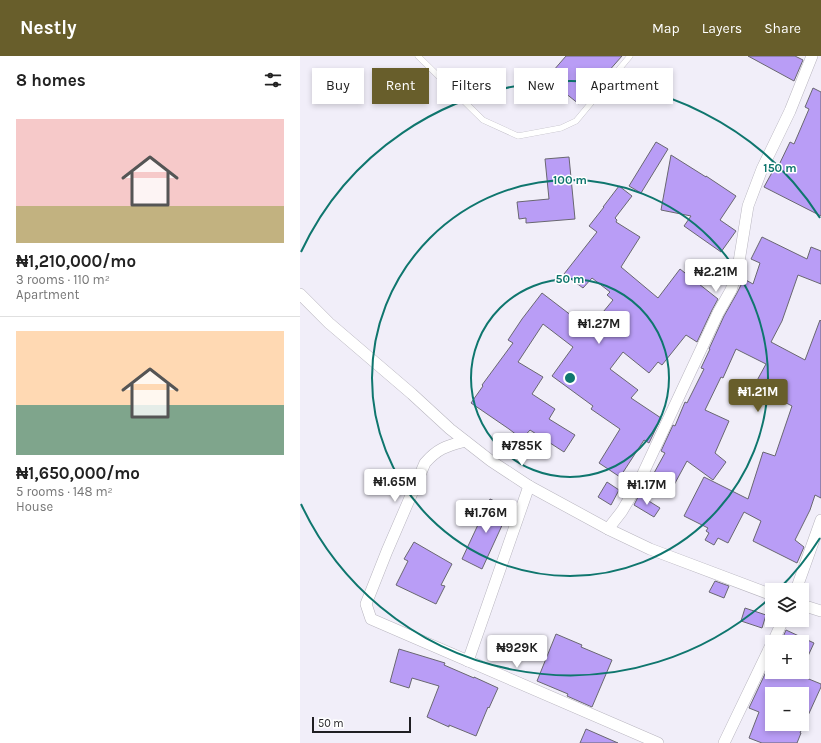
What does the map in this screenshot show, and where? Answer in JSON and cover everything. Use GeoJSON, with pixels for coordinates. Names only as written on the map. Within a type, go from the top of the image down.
{"type":"FeatureCollection","features":[{"type":"Feature","properties":{"kind":"street"},"geometry":{"type":"LineString","coordinates":[[608,528],[622,511],[639,482],[706,338],[731,290],[738,268],[748,206],[762,169],[790,111],[812,56]]}},
{"type":"Feature","properties":{"kind":"street"},"geometry":{"type":"LineString","coordinates":[[300,294],[329,323],[412,394],[450,429],[491,461],[529,486],[650,549],[765,592]]}},
{"type":"Feature","properties":{"kind":"street"},"geometry":{"type":"LineString","coordinates":[[465,441],[443,448],[433,454],[425,463],[366,604],[371,619],[658,743]]}},
{"type":"Feature","properties":{"kind":"street"},"geometry":{"type":"LineString","coordinates":[[468,661],[529,486]]}},
{"type":"Feature","properties":{"kind":"street"},"geometry":{"type":"LineString","coordinates":[[798,583],[821,520]]}},
{"type":"Feature","properties":{"kind":"street"},"geometry":{"type":"LineString","coordinates":[[809,607],[821,611]]}},
{"type":"Feature","properties":{"kind":"street"},"geometry":{"type":"LineString","coordinates":[[724,743],[765,658]]}},
{"type":"Feature","properties":{"kind":"lane"},"geometry":{"type":"LineString","coordinates":[[418,56],[483,120],[518,136],[562,128],[576,121],[630,56]]}},
{"type":"Feature","properties":{"kind":"building"},"geometry":{"type":"Polygon","coordinates":[[[566,56],[622,56],[611,68],[576,68],[576,102],[568,95],[568,68],[556,68],[566,56]]]}},
{"type":"Feature","properties":{"kind":"building"},"geometry":{"type":"Polygon","coordinates":[[[748,56],[795,56],[803,60],[794,81],[748,56]]]}},
{"type":"Feature","properties":{"kind":"building"},"geometry":{"type":"Polygon","coordinates":[[[813,88],[821,92],[821,216],[764,187],[775,167],[777,169],[790,142],[794,144],[809,109],[805,107],[813,88]]]}},
{"type":"Feature","properties":{"kind":"building"},"geometry":{"type":"Polygon","coordinates":[[[656,142],[668,149],[641,193],[629,186],[656,142]]]}},
{"type":"Feature","properties":{"kind":"building"},"geometry":{"type":"Polygon","coordinates":[[[671,155],[736,196],[720,220],[736,231],[721,252],[684,226],[691,216],[661,210],[671,155]]]}},
{"type":"Feature","properties":{"kind":"building"},"geometry":{"type":"Polygon","coordinates":[[[569,157],[575,219],[526,223],[526,218],[519,219],[517,202],[549,199],[545,159],[569,157]]]}},
{"type":"Feature","properties":{"kind":"building"},"geometry":{"type":"Polygon","coordinates":[[[619,186],[632,196],[615,218],[617,220],[616,222],[640,237],[621,267],[658,298],[680,269],[718,299],[697,342],[686,335],[662,365],[658,362],[649,373],[623,352],[610,369],[638,390],[631,398],[661,418],[649,443],[644,440],[620,477],[599,463],[620,429],[591,409],[593,406],[552,376],[573,347],[543,324],[518,362],[543,377],[532,394],[555,409],[549,419],[575,435],[564,452],[530,430],[522,439],[471,403],[483,386],[482,385],[513,343],[508,340],[542,293],[589,329],[613,300],[607,295],[610,292],[592,278],[583,288],[564,274],[597,232],[589,226],[619,186]]]}},
{"type":"Feature","properties":{"kind":"building"},"geometry":{"type":"Polygon","coordinates":[[[762,237],[807,259],[811,247],[821,251],[821,284],[798,275],[782,321],[771,342],[805,360],[820,320],[821,321],[821,498],[815,495],[810,510],[795,540],[804,547],[797,563],[753,541],[761,521],[744,512],[728,543],[718,538],[714,545],[705,540],[709,533],[706,531],[708,528],[684,516],[704,477],[748,499],[763,452],[775,456],[792,406],[754,386],[766,364],[736,349],[723,378],[721,377],[705,410],[729,421],[715,453],[726,462],[713,480],[687,461],[674,485],[654,473],[665,453],[661,451],[673,425],[675,426],[685,402],[687,403],[704,369],[701,368],[724,316],[744,279],[753,284],[760,263],[751,259],[762,237]]]}},
{"type":"Feature","properties":{"kind":"building"},"geometry":{"type":"Polygon","coordinates":[[[607,482],[619,490],[611,505],[598,497],[607,482]]]}},
{"type":"Feature","properties":{"kind":"building"},"geometry":{"type":"Polygon","coordinates":[[[639,495],[660,508],[654,517],[634,505],[639,495]]]}},
{"type":"Feature","properties":{"kind":"building"},"geometry":{"type":"Polygon","coordinates":[[[490,499],[510,508],[482,569],[462,559],[490,499]]]}},
{"type":"Feature","properties":{"kind":"building"},"geometry":{"type":"Polygon","coordinates":[[[414,542],[452,564],[441,585],[445,586],[436,604],[396,585],[408,561],[404,559],[414,542]]]}},
{"type":"Feature","properties":{"kind":"building"},"geometry":{"type":"Polygon","coordinates":[[[715,581],[729,586],[724,598],[709,592],[715,581]]]}},
{"type":"Feature","properties":{"kind":"building"},"geometry":{"type":"Polygon","coordinates":[[[745,608],[765,615],[762,628],[741,621],[745,608]]]}},
{"type":"Feature","properties":{"kind":"building"},"geometry":{"type":"Polygon","coordinates":[[[786,630],[797,635],[784,635],[786,630]]]}},
{"type":"Feature","properties":{"kind":"building"},"geometry":{"type":"Polygon","coordinates":[[[556,634],[582,645],[581,647],[612,660],[592,707],[567,696],[568,694],[537,681],[556,634]]]}},
{"type":"Feature","properties":{"kind":"building"},"geometry":{"type":"Polygon","coordinates":[[[809,641],[814,643],[809,654],[809,641]]]}},
{"type":"Feature","properties":{"kind":"building"},"geometry":{"type":"Polygon","coordinates":[[[399,649],[445,663],[444,665],[498,688],[476,736],[449,725],[449,727],[427,717],[439,686],[412,678],[409,688],[390,682],[399,649]]]}},
{"type":"Feature","properties":{"kind":"building"},"geometry":{"type":"Polygon","coordinates":[[[765,674],[765,679],[809,679],[821,684],[809,713],[809,687],[765,687],[765,731],[801,731],[797,743],[762,743],[749,738],[759,712],[749,708],[765,674]]]}},
{"type":"Feature","properties":{"kind":"building"},"geometry":{"type":"Polygon","coordinates":[[[586,729],[618,743],[580,743],[586,729]]]}}]}
